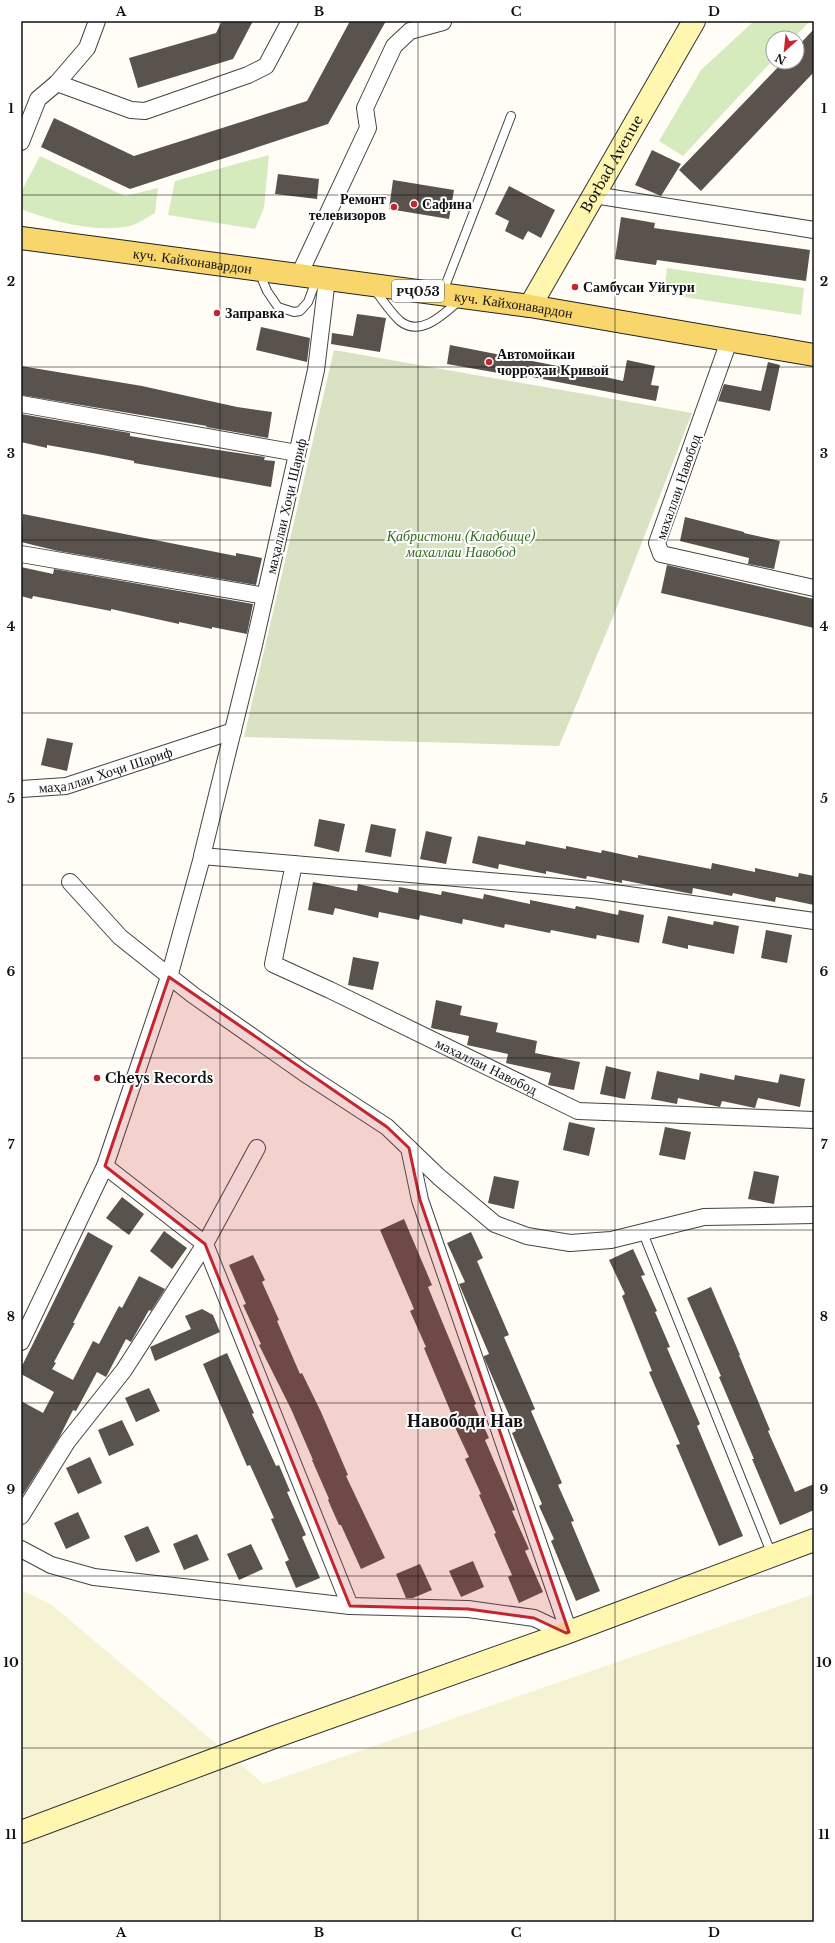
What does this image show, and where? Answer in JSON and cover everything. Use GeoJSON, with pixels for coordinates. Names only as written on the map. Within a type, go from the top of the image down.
{"type":"FeatureCollection","features":[{"type":"Feature","properties":{"kind":"main road","name":"куч. Кайхонавардон"},"geometry":{"type":"LineString","coordinates":[[21,238],[530,306],[814,355]]}},
{"type":"Feature","properties":{"kind":"street"},"geometry":{"type":"LineString","coordinates":[[21,142],[38,99],[57,83],[87,48],[97,21]]}},
{"type":"Feature","properties":{"kind":"street"},"geometry":{"type":"LineString","coordinates":[[57,83],[131,110],[146,112],[248,75],[266,66],[290,21]]}},
{"type":"Feature","properties":{"kind":"street","name":"Borbad Avenue"},"geometry":{"type":"LineString","coordinates":[[530,306],[694,21]]}},
{"type":"Feature","properties":{"kind":"street","name":"маҳаллаи Хоҷи Шариф"},"geometry":{"type":"LineString","coordinates":[[21,1342],[105,1166],[169,976],[203,853],[233,731],[316,370],[315,277],[368,128],[365,108],[394,46],[410,32],[443,22]]}},
{"type":"Feature","properties":{"kind":"street"},"geometry":{"type":"LineString","coordinates":[[594,195],[814,230]]}},
{"type":"Feature","properties":{"kind":"street","name":"махаллаи Навобод"},"geometry":{"type":"LineString","coordinates":[[729,341],[657,543],[661,554],[814,588]]}},
{"type":"Feature","properties":{"kind":"street"},"geometry":{"type":"LineString","coordinates":[[21,404],[298,453]]}},
{"type":"Feature","properties":{"kind":"street"},"geometry":{"type":"LineString","coordinates":[[21,554],[265,596]]}},
{"type":"Feature","properties":{"kind":"street","name":"маҳаллаи Хоҷи Шариф"},"geometry":{"type":"LineString","coordinates":[[21,789],[66,786],[233,731]]}},
{"type":"Feature","properties":{"kind":"street"},"geometry":{"type":"LineString","coordinates":[[203,853],[294,864],[593,890],[814,921]]}},
{"type":"Feature","properties":{"kind":"street","name":"махаллаи Навобод"},"geometry":{"type":"LineString","coordinates":[[294,864],[273,964],[330,990],[578,1111],[814,1120]]}},
{"type":"Feature","properties":{"kind":"street"},"geometry":{"type":"LineString","coordinates":[[70,882],[120,937],[193,995],[304,1073],[387,1127],[495,1224],[527,1236],[570,1243],[611,1240],[704,1217],[814,1215]]}},
{"type":"Feature","properties":{"kind":"street"},"geometry":{"type":"LineString","coordinates":[[21,1516],[67,1442],[124,1370],[205,1244],[257,1148]]}},
{"type":"Feature","properties":{"kind":"street"},"geometry":{"type":"LineString","coordinates":[[409,1148],[420,1200],[567,1632]]}},
{"type":"Feature","properties":{"kind":"street"},"geometry":{"type":"LineString","coordinates":[[105,1166],[205,1244],[350,1606]]}},
{"type":"Feature","properties":{"kind":"street"},"geometry":{"type":"LineString","coordinates":[[21,1832],[270,1739],[567,1632],[814,1540]]}},
{"type":"Feature","properties":{"kind":"street"},"geometry":{"type":"LineString","coordinates":[[21,1549],[51,1565],[94,1577],[350,1606],[468,1608],[534,1618],[567,1632]]}},
{"type":"Feature","properties":{"kind":"lane"},"geometry":{"type":"LineString","coordinates":[[441,294],[511,116]]}},
{"type":"Feature","properties":{"kind":"lane"},"geometry":{"type":"LineString","coordinates":[[258,269],[267,291],[278,307],[294,312],[300,311],[308,302],[315,277]]}},
{"type":"Feature","properties":{"kind":"lane"},"geometry":{"type":"LineString","coordinates":[[371,285],[400,321],[414,326],[428,324],[440,318],[463,297]]}},
{"type":"Feature","properties":{"kind":"lane"},"geometry":{"type":"LineString","coordinates":[[643,1233],[773,1556]]}},
{"type":"Feature","properties":{"kind":"highlighted area"},"geometry":{"type":"Polygon","coordinates":[[[169,977],[387,1127],[409,1148],[420,1200],[569,1632],[566,1633],[534,1618],[468,1609],[350,1606],[205,1244],[105,1166],[169,977]]]}},
{"type":"Feature","properties":{"kind":"shaded area"},"geometry":{"type":"Polygon","coordinates":[[[21,1590],[52,1605],[264,1784],[814,1594],[814,1922],[21,1922],[21,1590]]]}},
{"type":"Feature","properties":{"kind":"green space"},"geometry":{"type":"Polygon","coordinates":[[[754,21],[810,21],[802,30],[765,30],[765,69],[683,156],[659,141],[701,70],[754,21]]]}},
{"type":"Feature","properties":{"kind":"green space"},"geometry":{"type":"Polygon","coordinates":[[[269,155],[264,208],[255,229],[168,215],[175,181],[269,155]]]}},
{"type":"Feature","properties":{"kind":"green space"},"geometry":{"type":"Polygon","coordinates":[[[40,156],[125,196],[158,188],[155,213],[130,226],[102,228],[61,222],[21,209],[21,192],[40,156]]]}},
{"type":"Feature","properties":{"kind":"green space"},"geometry":{"type":"Polygon","coordinates":[[[667,268],[804,288],[801,315],[664,294],[667,268]]]}},
{"type":"Feature","properties":{"kind":"green space","name":"Қабристони (Кладбище) махаллаи Навобод"},"geometry":{"type":"Polygon","coordinates":[[[334,350],[692,413],[615,612],[559,746],[244,737],[334,350]]]}},
{"type":"Feature","properties":{"kind":"building"},"geometry":{"type":"Polygon","coordinates":[[[222,21],[253,21],[233,59],[138,88],[129,58],[216,33],[222,21]]]}},
{"type":"Feature","properties":{"kind":"building"},"geometry":{"type":"Polygon","coordinates":[[[350,21],[386,21],[328,124],[130,189],[41,147],[54,118],[134,156],[307,101],[350,21]]]}},
{"type":"Feature","properties":{"kind":"building"},"geometry":{"type":"Polygon","coordinates":[[[814,29],[814,72],[701,191],[679,170],[775,70],[805,70],[805,39],[814,29]]]}},
{"type":"Feature","properties":{"kind":"building"},"geometry":{"type":"Polygon","coordinates":[[[652,150],[681,164],[661,196],[635,185],[652,150]]]}},
{"type":"Feature","properties":{"kind":"building"},"geometry":{"type":"Polygon","coordinates":[[[278,174],[319,179],[317,199],[275,194],[278,174]]]}},
{"type":"Feature","properties":{"kind":"building"},"geometry":{"type":"Polygon","coordinates":[[[393,180],[454,190],[449,219],[389,209],[393,180]]]}},
{"type":"Feature","properties":{"kind":"building"},"geometry":{"type":"Polygon","coordinates":[[[509,186],[555,210],[541,238],[528,231],[523,240],[505,231],[509,221],[495,214],[509,186]]]}},
{"type":"Feature","properties":{"kind":"building"},"geometry":{"type":"Polygon","coordinates":[[[621,217],[655,223],[654,228],[810,250],[806,281],[657,260],[656,265],[615,259],[621,217]]]}},
{"type":"Feature","properties":{"kind":"building"},"geometry":{"type":"Polygon","coordinates":[[[357,314],[386,318],[380,352],[331,344],[332,333],[353,336],[357,314]]]}},
{"type":"Feature","properties":{"kind":"building"},"geometry":{"type":"Polygon","coordinates":[[[261,327],[310,338],[307,362],[256,350],[261,327]]]}},
{"type":"Feature","properties":{"kind":"building"},"geometry":{"type":"Polygon","coordinates":[[[450,345],[583,371],[623,381],[627,360],[655,366],[651,385],[659,386],[656,401],[527,376],[527,378],[447,364],[450,345]]]}},
{"type":"Feature","properties":{"kind":"building"},"geometry":{"type":"Polygon","coordinates":[[[768,362],[780,365],[770,411],[718,401],[724,384],[761,391],[768,362]]]}},
{"type":"Feature","properties":{"kind":"building"},"geometry":{"type":"Polygon","coordinates":[[[21,366],[142,386],[237,407],[272,412],[268,438],[206,427],[207,426],[21,395],[21,366]]]}},
{"type":"Feature","properties":{"kind":"building"},"geometry":{"type":"Polygon","coordinates":[[[21,414],[130,433],[130,436],[265,457],[264,460],[275,461],[271,487],[134,463],[134,461],[98,454],[47,445],[47,448],[21,442],[21,414]]]}},
{"type":"Feature","properties":{"kind":"building"},"geometry":{"type":"Polygon","coordinates":[[[23,514],[236,556],[236,553],[262,558],[256,585],[58,551],[21,542],[23,514]]]}},
{"type":"Feature","properties":{"kind":"building"},"geometry":{"type":"Polygon","coordinates":[[[685,517],[780,541],[774,569],[748,564],[749,558],[680,541],[685,517]]]}},
{"type":"Feature","properties":{"kind":"building"},"geometry":{"type":"Polygon","coordinates":[[[667,565],[814,599],[814,628],[661,593],[667,565]]]}},
{"type":"Feature","properties":{"kind":"building"},"geometry":{"type":"Polygon","coordinates":[[[21,567],[53,574],[54,569],[253,604],[247,634],[179,622],[179,624],[111,609],[111,611],[33,596],[32,599],[21,596],[21,567]]]}},
{"type":"Feature","properties":{"kind":"building"},"geometry":{"type":"Polygon","coordinates":[[[47,738],[73,743],[67,771],[41,765],[47,738]]]}},
{"type":"Feature","properties":{"kind":"building"},"geometry":{"type":"Polygon","coordinates":[[[319,819],[345,824],[339,852],[314,846],[319,819]]]}},
{"type":"Feature","properties":{"kind":"building"},"geometry":{"type":"Polygon","coordinates":[[[371,824],[396,829],[391,857],[365,852],[371,824]]]}},
{"type":"Feature","properties":{"kind":"building"},"geometry":{"type":"Polygon","coordinates":[[[426,831],[452,837],[446,864],[420,859],[426,831]]]}},
{"type":"Feature","properties":{"kind":"building"},"geometry":{"type":"Polygon","coordinates":[[[478,836],[525,845],[526,841],[566,849],[566,846],[601,853],[602,850],[638,858],[638,855],[711,869],[712,863],[755,872],[755,868],[798,877],[799,873],[814,876],[814,905],[776,897],[775,902],[733,893],[732,896],[693,888],[692,894],[622,880],[622,883],[587,876],[586,879],[546,871],[546,874],[499,864],[498,869],[472,863],[478,836]]]}},
{"type":"Feature","properties":{"kind":"building"},"geometry":{"type":"Polygon","coordinates":[[[313,882],[357,891],[358,884],[398,893],[399,887],[441,895],[442,891],[483,899],[484,894],[530,904],[530,900],[575,909],[576,906],[618,915],[619,910],[644,915],[639,943],[597,935],[596,939],[551,930],[550,933],[505,924],[504,928],[463,919],[462,924],[420,915],[419,920],[379,912],[378,918],[335,908],[333,915],[308,910],[313,882]]]}},
{"type":"Feature","properties":{"kind":"building"},"geometry":{"type":"Polygon","coordinates":[[[668,916],[713,925],[714,921],[739,926],[734,954],[688,945],[688,949],[662,943],[668,916]]]}},
{"type":"Feature","properties":{"kind":"building"},"geometry":{"type":"Polygon","coordinates":[[[766,930],[792,935],[787,963],[761,958],[766,930]]]}},
{"type":"Feature","properties":{"kind":"building"},"geometry":{"type":"Polygon","coordinates":[[[353,957],[379,962],[373,990],[348,985],[353,957]]]}},
{"type":"Feature","properties":{"kind":"building"},"geometry":{"type":"Polygon","coordinates":[[[436,1000],[462,1006],[460,1015],[498,1023],[496,1032],[537,1041],[535,1053],[580,1062],[574,1090],[548,1085],[551,1073],[506,1063],[508,1054],[467,1045],[469,1036],[431,1028],[436,1000]]]}},
{"type":"Feature","properties":{"kind":"building"},"geometry":{"type":"Polygon","coordinates":[[[606,1066],[631,1072],[625,1099],[600,1094],[606,1066]]]}},
{"type":"Feature","properties":{"kind":"building"},"geometry":{"type":"Polygon","coordinates":[[[657,1071],[699,1080],[700,1073],[734,1080],[735,1075],[778,1083],[780,1074],[805,1079],[800,1107],[758,1098],[755,1108],[722,1101],[720,1107],[678,1098],[677,1104],[651,1099],[657,1071]]]}},
{"type":"Feature","properties":{"kind":"building"},"geometry":{"type":"Polygon","coordinates":[[[569,1122],[595,1128],[589,1156],[563,1150],[569,1122]]]}},
{"type":"Feature","properties":{"kind":"building"},"geometry":{"type":"Polygon","coordinates":[[[665,1127],[691,1132],[685,1160],[659,1155],[665,1127]]]}},
{"type":"Feature","properties":{"kind":"building"},"geometry":{"type":"Polygon","coordinates":[[[754,1171],[779,1176],[774,1204],[748,1199],[754,1171]]]}},
{"type":"Feature","properties":{"kind":"building"},"geometry":{"type":"Polygon","coordinates":[[[494,1176],[519,1181],[514,1209],[488,1203],[494,1176]]]}},
{"type":"Feature","properties":{"kind":"building"},"geometry":{"type":"Polygon","coordinates":[[[122,1197],[144,1214],[129,1235],[106,1218],[122,1197]]]}},
{"type":"Feature","properties":{"kind":"building"},"geometry":{"type":"Polygon","coordinates":[[[404,1219],[432,1285],[428,1287],[476,1404],[474,1405],[489,1438],[485,1440],[515,1510],[512,1511],[529,1549],[525,1551],[543,1592],[519,1603],[508,1577],[512,1575],[494,1534],[496,1533],[479,1495],[481,1494],[465,1459],[469,1457],[453,1423],[455,1422],[424,1348],[426,1347],[410,1311],[414,1309],[380,1230],[404,1219]]]}},
{"type":"Feature","properties":{"kind":"building"},"geometry":{"type":"Polygon","coordinates":[[[164,1231],[187,1248],[172,1269],[150,1251],[164,1231]]]}},
{"type":"Feature","properties":{"kind":"building"},"geometry":{"type":"Polygon","coordinates":[[[88,1232],[113,1246],[73,1323],[75,1323],[54,1362],[56,1363],[52,1369],[73,1380],[93,1341],[99,1344],[119,1306],[122,1308],[139,1276],[165,1289],[151,1311],[149,1310],[131,1342],[126,1339],[106,1377],[97,1372],[76,1411],[73,1410],[59,1438],[21,1498],[21,1401],[43,1413],[54,1392],[21,1374],[21,1368],[88,1232]]]}},
{"type":"Feature","properties":{"kind":"building"},"geometry":{"type":"Polygon","coordinates":[[[471,1232],[483,1258],[477,1261],[509,1335],[504,1337],[535,1409],[531,1411],[562,1483],[558,1485],[574,1521],[571,1522],[600,1591],[576,1601],[551,1541],[554,1539],[539,1506],[542,1504],[512,1433],[516,1431],[484,1358],[484,1356],[489,1354],[459,1284],[465,1282],[447,1243],[471,1232]]]}},
{"type":"Feature","properties":{"kind":"building"},"geometry":{"type":"Polygon","coordinates":[[[633,1249],[645,1275],[641,1276],[657,1311],[655,1312],[670,1347],[667,1348],[700,1424],[697,1426],[743,1536],[719,1546],[676,1445],[680,1444],[649,1372],[652,1371],[622,1296],[625,1294],[609,1260],[633,1249]]]}},
{"type":"Feature","properties":{"kind":"building"},"geometry":{"type":"Polygon","coordinates":[[[253,1255],[265,1280],[262,1282],[279,1320],[277,1321],[300,1374],[302,1373],[321,1412],[348,1475],[346,1476],[385,1558],[361,1569],[328,1500],[329,1499],[291,1409],[259,1345],[261,1344],[243,1305],[246,1304],[229,1265],[253,1255]]]}},
{"type":"Feature","properties":{"kind":"building"},"geometry":{"type":"Polygon","coordinates":[[[711,1287],[770,1430],[768,1431],[795,1492],[814,1484],[814,1510],[780,1525],[719,1377],[721,1376],[687,1298],[711,1287]]]}},
{"type":"Feature","properties":{"kind":"building"},"geometry":{"type":"Polygon","coordinates":[[[202,1309],[213,1315],[220,1332],[155,1361],[150,1347],[191,1329],[185,1316],[202,1309]]]}},
{"type":"Feature","properties":{"kind":"building"},"geometry":{"type":"Polygon","coordinates":[[[227,1353],[254,1413],[252,1414],[276,1466],[279,1465],[290,1491],[287,1492],[306,1535],[302,1537],[320,1578],[296,1588],[285,1562],[289,1560],[271,1519],[274,1518],[250,1465],[247,1466],[203,1364],[227,1353]]]}},
{"type":"Feature","properties":{"kind":"building"},"geometry":{"type":"Polygon","coordinates":[[[149,1388],[160,1411],[136,1422],[125,1398],[149,1388]]]}},
{"type":"Feature","properties":{"kind":"building"},"geometry":{"type":"Polygon","coordinates":[[[122,1420],[134,1445],[109,1456],[98,1430],[122,1420]]]}},
{"type":"Feature","properties":{"kind":"building"},"geometry":{"type":"Polygon","coordinates":[[[90,1457],[102,1483],[78,1494],[66,1468],[90,1457]]]}},
{"type":"Feature","properties":{"kind":"building"},"geometry":{"type":"Polygon","coordinates":[[[78,1512],[90,1538],[66,1549],[54,1523],[78,1512]]]}},
{"type":"Feature","properties":{"kind":"building"},"geometry":{"type":"Polygon","coordinates":[[[148,1526],[160,1552],[136,1562],[124,1536],[148,1526]]]}},
{"type":"Feature","properties":{"kind":"building"},"geometry":{"type":"Polygon","coordinates":[[[197,1534],[209,1560],[184,1570],[173,1544],[197,1534]]]}},
{"type":"Feature","properties":{"kind":"building"},"geometry":{"type":"Polygon","coordinates":[[[251,1544],[263,1569],[239,1580],[227,1554],[251,1544]]]}},
{"type":"Feature","properties":{"kind":"building"},"geometry":{"type":"Polygon","coordinates":[[[473,1561],[484,1587],[461,1597],[449,1571],[473,1561]]]}},
{"type":"Feature","properties":{"kind":"building"},"geometry":{"type":"Polygon","coordinates":[[[420,1564],[432,1590],[413,1598],[406,1598],[396,1574],[420,1564]]]}},
{"type":"Feature","properties":{"kind":"place","name":"Сафина"},"geometry":{"type":"Point","coordinates":[414,204]}},
{"type":"Feature","properties":{"kind":"place","name":"Ремонт телевизоров"},"geometry":{"type":"Point","coordinates":[394,207]}},
{"type":"Feature","properties":{"kind":"place","name":"Самбусаи Уйгури"},"geometry":{"type":"Point","coordinates":[575,287]}},
{"type":"Feature","properties":{"kind":"place","name":"Заправка"},"geometry":{"type":"Point","coordinates":[217,313]}},
{"type":"Feature","properties":{"kind":"place","name":"Автомойкаи чорроҳаи Кривой"},"geometry":{"type":"Point","coordinates":[489,362]}},
{"type":"Feature","properties":{"kind":"place","name":"Cheys Records"},"geometry":{"type":"Point","coordinates":[97,1078]}},
{"type":"Feature","properties":{"kind":"district","name":"Навободи Нав"},"geometry":{"type":"Point","coordinates":[465,1421]}}]}
